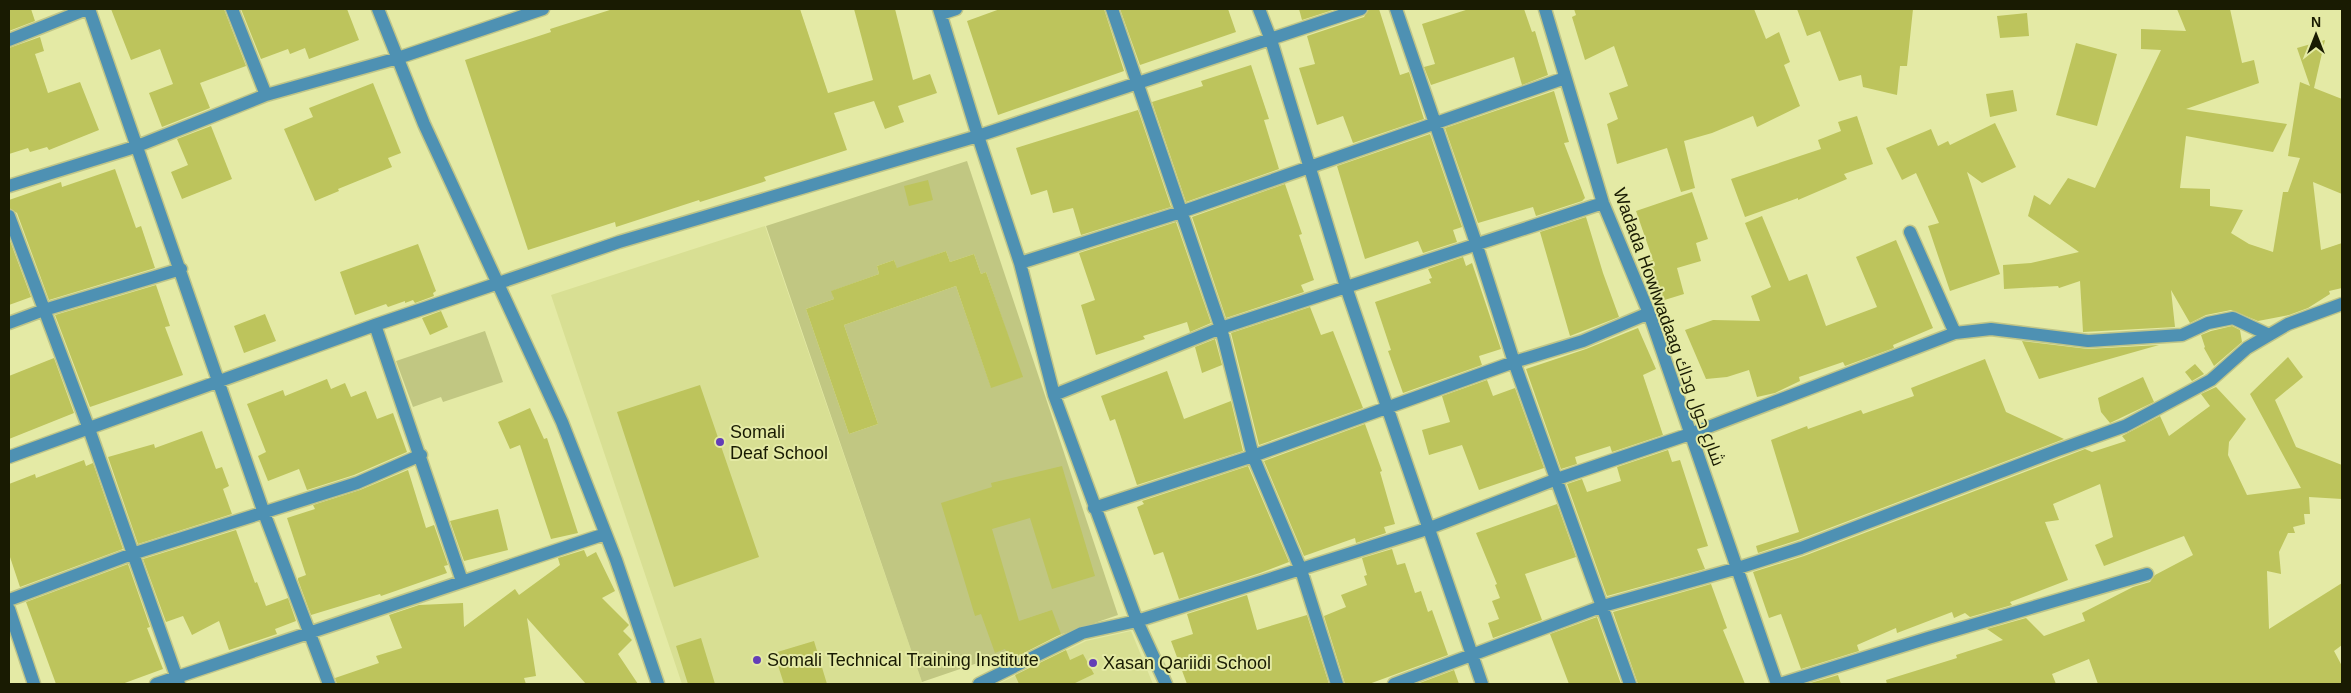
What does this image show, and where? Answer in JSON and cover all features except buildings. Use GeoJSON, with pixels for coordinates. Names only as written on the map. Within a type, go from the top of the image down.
{"type":"FeatureCollection","features":[{"type":"Feature","properties":{"kind":"street"},"geometry":{"type":"LineString","coordinates":[[9,40],[88,9],[135,146],[181,269],[264,513],[329,684]]}},
{"type":"Feature","properties":{"kind":"street"},"geometry":{"type":"LineString","coordinates":[[232,9],[266,96]]}},
{"type":"Feature","properties":{"kind":"street"},"geometry":{"type":"LineString","coordinates":[[378,9],[424,124],[562,422],[606,534],[658,684]]}},
{"type":"Feature","properties":{"kind":"street"},"geometry":{"type":"LineString","coordinates":[[9,186],[135,146],[266,96],[398,58],[524,12],[543,9]]}},
{"type":"Feature","properties":{"kind":"street"},"geometry":{"type":"LineString","coordinates":[[956,9],[940,11],[978,136],[1020,263],[1054,395],[1136,620],[1166,684]]}},
{"type":"Feature","properties":{"kind":"street"},"geometry":{"type":"LineString","coordinates":[[1112,9],[1221,328],[1253,456],[1301,570],[1337,684]]}},
{"type":"Feature","properties":{"kind":"street"},"geometry":{"type":"LineString","coordinates":[[1259,9],[1346,287],[1427,529],[1482,684]]}},
{"type":"Feature","properties":{"kind":"street"},"geometry":{"type":"LineString","coordinates":[[9,457],[375,325],[619,242],[978,136],[1361,9]]}},
{"type":"Feature","properties":{"kind":"street"},"geometry":{"type":"LineString","coordinates":[[1396,9],[1476,243],[1514,362],[1630,684]]}},
{"type":"Feature","properties":{"kind":"street","name":"Wadada Howlwadaag شارع حول وداك"},"geometry":{"type":"LineString","coordinates":[[1545,9],[1604,203],[1649,313],[1779,684]]}},
{"type":"Feature","properties":{"kind":"street"},"geometry":{"type":"LineString","coordinates":[[1020,263],[1181,212],[1565,78]]}},
{"type":"Feature","properties":{"kind":"street"},"geometry":{"type":"LineString","coordinates":[[1054,395],[1221,328],[1476,243],[1604,203]]}},
{"type":"Feature","properties":{"kind":"street"},"geometry":{"type":"LineString","coordinates":[[9,216],[89,429],[178,680]]}},
{"type":"Feature","properties":{"kind":"street"},"geometry":{"type":"LineString","coordinates":[[1910,232],[1955,333]]}},
{"type":"Feature","properties":{"kind":"street"},"geometry":{"type":"LineString","coordinates":[[9,323],[44,310],[181,269]]}},
{"type":"Feature","properties":{"kind":"street"},"geometry":{"type":"LineString","coordinates":[[1394,684],[1470,654],[1603,606],[1738,568],[1810,545],[2124,426],[2211,380],[2247,348],[2288,324],[2342,304]]}},
{"type":"Feature","properties":{"kind":"street"},"geometry":{"type":"LineString","coordinates":[[1094,508],[1253,456],[1514,362],[1583,341],[1649,313]]}},
{"type":"Feature","properties":{"kind":"street"},"geometry":{"type":"LineString","coordinates":[[979,684],[1082,633],[1136,620],[1301,570],[1427,529],[1557,479],[1690,434],[1955,333],[1991,329],[2033,336],[2098,340],[2182,335],[2208,323],[2233,318],[2269,335]]}},
{"type":"Feature","properties":{"kind":"street"},"geometry":{"type":"LineString","coordinates":[[375,325],[462,581]]}},
{"type":"Feature","properties":{"kind":"street"},"geometry":{"type":"LineString","coordinates":[[9,600],[132,554],[357,483],[420,456]]}},
{"type":"Feature","properties":{"kind":"street"},"geometry":{"type":"LineString","coordinates":[[156,684],[178,680],[462,581],[606,534]]}},
{"type":"Feature","properties":{"kind":"street"},"geometry":{"type":"LineString","coordinates":[[1779,684],[2147,574]]}},
{"type":"Feature","properties":{"kind":"street"},"geometry":{"type":"LineString","coordinates":[[9,609],[34,684]]}},
{"type":"Feature","properties":{"kind":"shaded area"},"geometry":{"type":"Polygon","coordinates":[[[967,161],[1118,615],[922,682],[766,226],[967,161]],[[946,251],[897,269],[894,260],[877,266],[879,274],[832,291],[834,299],[806,309],[849,434],[878,424],[844,325],[956,286],[991,387],[1022,377],[986,272],[981,274],[974,254],[950,262],[946,251]]]}},
{"type":"Feature","properties":{"kind":"shaded area","name":"Somali Deaf School"},"geometry":{"type":"Polygon","coordinates":[[[765,226],[922,682],[917,684],[682,684],[551,295],[765,226]]]}},
{"type":"Feature","properties":{"kind":"shaded area"},"geometry":{"type":"Polygon","coordinates":[[[485,331],[503,382],[443,402],[441,397],[413,407],[396,361],[485,331]]]}},
{"type":"Feature","properties":{"kind":"shaded area","name":"Xasan Qariidi School"},"geometry":{"type":"Polygon","coordinates":[[[1131,631],[1153,684],[998,684],[1086,641],[1131,631]]]}},
{"type":"Feature","properties":{"kind":"place","name":"Somali Deaf School"},"geometry":{"type":"Point","coordinates":[720,442]}},
{"type":"Feature","properties":{"kind":"place","name":"Somali Technical Training Institute"},"geometry":{"type":"Point","coordinates":[757,660]}},
{"type":"Feature","properties":{"kind":"place","name":"Xasan Qariidi School"},"geometry":{"type":"Point","coordinates":[1093,663]}}]}
